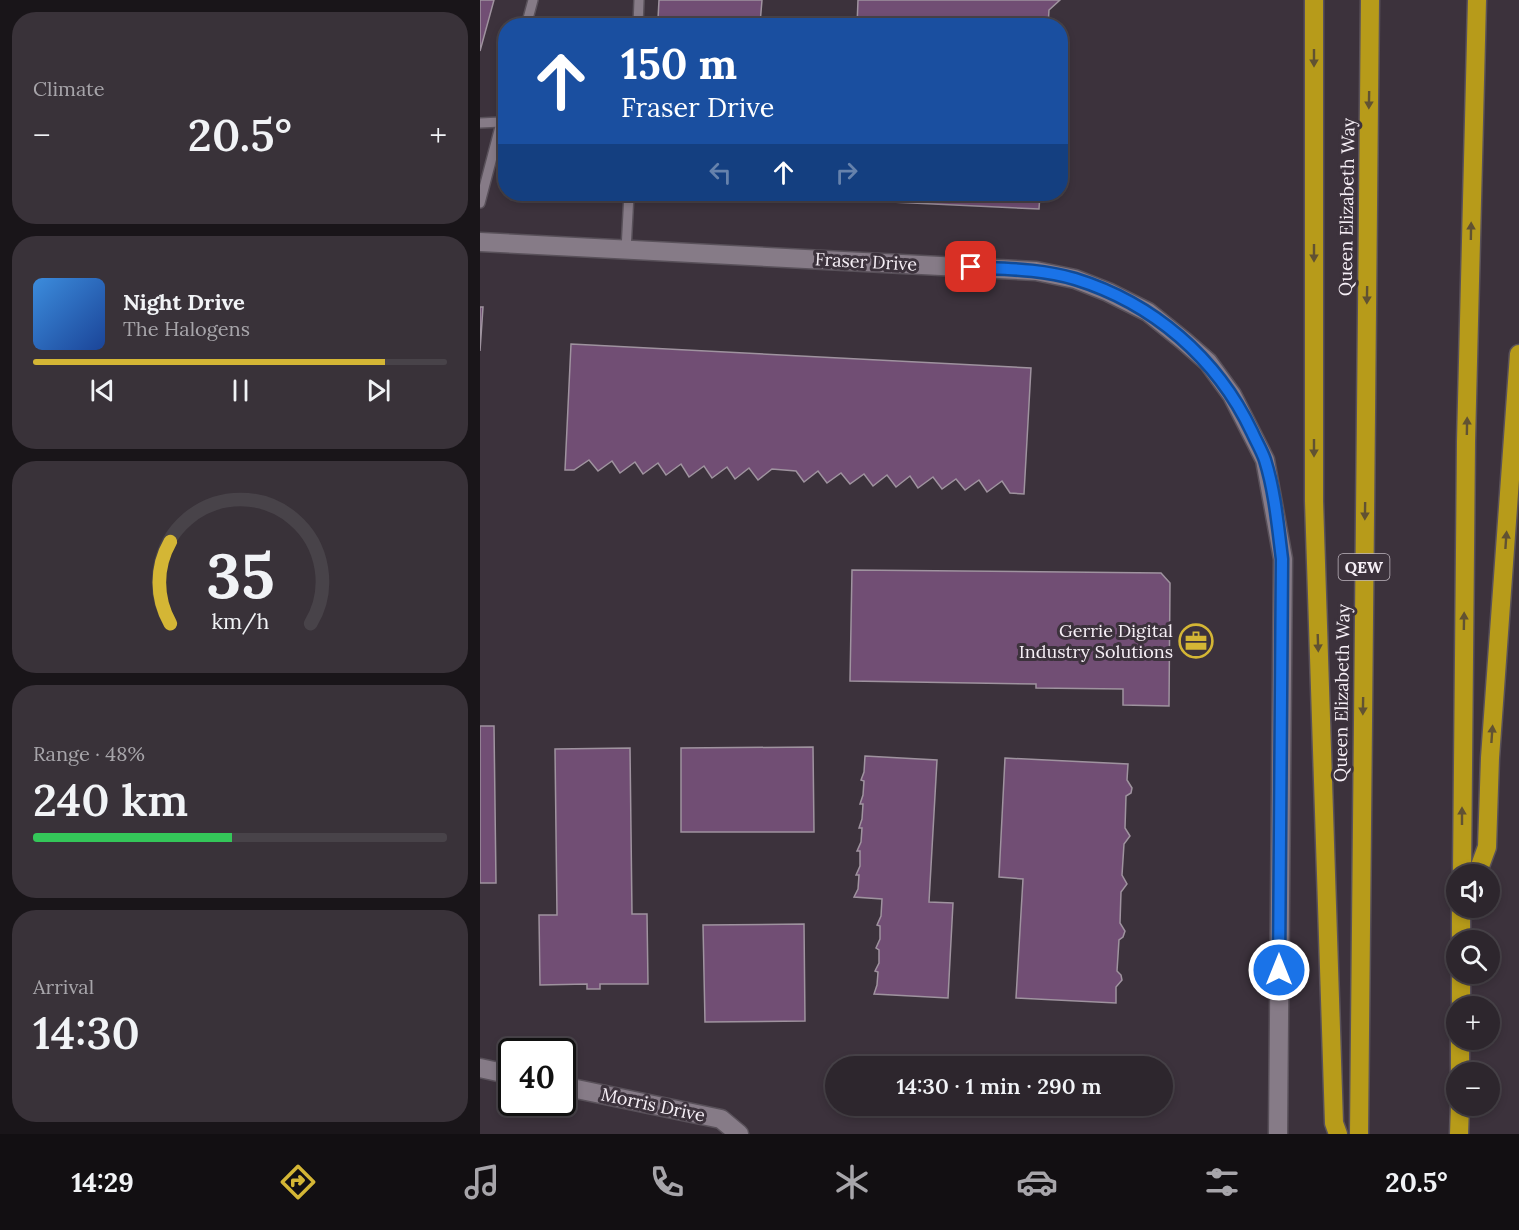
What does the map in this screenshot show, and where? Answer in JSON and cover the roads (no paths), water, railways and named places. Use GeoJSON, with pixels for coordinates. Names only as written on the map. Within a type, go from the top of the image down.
{"type":"FeatureCollection","features":[{"type":"Feature","properties":{"kind":"highway"},"geometry":{"type":"LineString","coordinates":[[1314,0],[1314,501],[1333,1112],[1338,1134]]}},
{"type":"Feature","properties":{"kind":"highway","name":"Queen Elizabeth Way"},"geometry":{"type":"LineString","coordinates":[[1359,1134],[1371,0]]}},
{"type":"Feature","properties":{"kind":"highway"},"geometry":{"type":"LineString","coordinates":[[1462,864],[1466,442],[1477,0]]}},
{"type":"Feature","properties":{"kind":"highway"},"geometry":{"type":"LineString","coordinates":[[1480,864],[1487,847],[1490,758],[1519,354]]}},
{"type":"Feature","properties":{"kind":"highway"},"geometry":{"type":"LineString","coordinates":[[1459,1134],[1460,1116]]}},
{"type":"Feature","properties":{"kind":"street","name":"Fraser Drive"},"geometry":{"type":"LineString","coordinates":[[480,242],[1036,271],[1075,279],[1148,312],[1208,362],[1232,395],[1265,460],[1282,559],[1278,1134]]}},
{"type":"Feature","properties":{"kind":"street"},"geometry":{"type":"LineString","coordinates":[[480,1068],[498,1072]]}},
{"type":"Feature","properties":{"kind":"street","name":"Morris Drive"},"geometry":{"type":"LineString","coordinates":[[576,1089],[721,1119],[740,1134]]}},
{"type":"Feature","properties":{"kind":"lane"},"geometry":{"type":"LineString","coordinates":[[528,18],[533,0]]}},
{"type":"Feature","properties":{"kind":"lane"},"geometry":{"type":"LineString","coordinates":[[638,1],[638,18]]}},
{"type":"Feature","properties":{"kind":"lane"},"geometry":{"type":"LineString","coordinates":[[480,123],[498,122]]}},
{"type":"Feature","properties":{"kind":"lane"},"geometry":{"type":"LineString","coordinates":[[480,203],[498,134]]}},
{"type":"Feature","properties":{"kind":"lane"},"geometry":{"type":"LineString","coordinates":[[626,250],[629,201]]}},
{"type":"Feature","properties":{"kind":"place","name":"Gerrie Digital Industry Solutions"},"geometry":{"type":"Point","coordinates":[1196,641]}}]}
